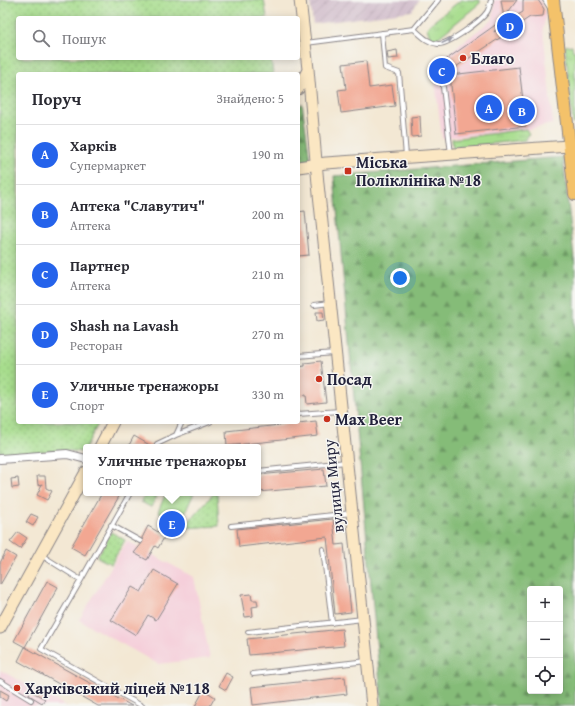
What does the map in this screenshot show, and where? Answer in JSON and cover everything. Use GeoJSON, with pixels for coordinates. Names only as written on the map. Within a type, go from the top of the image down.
{"type":"FeatureCollection","features":[{"type":"Feature","properties":{"kind":"main road"},"geometry":{"type":"LineString","coordinates":[[552,0],[575,194]]}},
{"type":"Feature","properties":{"kind":"street","name":"вулиця Миру"},"geometry":{"type":"LineString","coordinates":[[300,0],[372,706]]}},
{"type":"Feature","properties":{"kind":"street"},"geometry":{"type":"LineString","coordinates":[[300,85],[308,69]]}},
{"type":"Feature","properties":{"kind":"street"},"geometry":{"type":"LineString","coordinates":[[300,167],[316,164],[569,146]]}},
{"type":"Feature","properties":{"kind":"street"},"geometry":{"type":"LineString","coordinates":[[102,444],[112,424]]}},
{"type":"Feature","properties":{"kind":"street"},"geometry":{"type":"LineString","coordinates":[[0,459],[67,454],[83,458]]}},
{"type":"Feature","properties":{"kind":"street"},"geometry":{"type":"LineString","coordinates":[[0,628],[83,477]]}},
{"type":"Feature","properties":{"kind":"lane"},"geometry":{"type":"LineString","coordinates":[[431,0],[432,6]]}},
{"type":"Feature","properties":{"kind":"lane"},"geometry":{"type":"LineString","coordinates":[[305,43],[414,29],[438,0]]}},
{"type":"Feature","properties":{"kind":"lane"},"geometry":{"type":"LineString","coordinates":[[414,29],[430,42],[438,44],[448,42],[481,19],[488,11],[491,0]]}},
{"type":"Feature","properties":{"kind":"lane"},"geometry":{"type":"LineString","coordinates":[[545,0],[555,18]]}},
{"type":"Feature","properties":{"kind":"lane"},"geometry":{"type":"LineString","coordinates":[[382,34],[385,68],[399,73],[406,158]]}},
{"type":"Feature","properties":{"kind":"lane"},"geometry":{"type":"LineString","coordinates":[[442,86],[451,154]]}},
{"type":"Feature","properties":{"kind":"lane"},"geometry":{"type":"LineString","coordinates":[[314,305],[331,303]]}},
{"type":"Feature","properties":{"kind":"lane"},"geometry":{"type":"LineString","coordinates":[[300,356],[336,352]]}},
{"type":"Feature","properties":{"kind":"lane"},"geometry":{"type":"LineString","coordinates":[[300,414],[342,411]]}},
{"type":"Feature","properties":{"kind":"lane"},"geometry":{"type":"LineString","coordinates":[[176,435],[181,424]]}},
{"type":"Feature","properties":{"kind":"lane"},"geometry":{"type":"LineString","coordinates":[[157,444],[205,424]]}},
{"type":"Feature","properties":{"kind":"lane"},"geometry":{"type":"LineString","coordinates":[[261,471],[347,462]]}},
{"type":"Feature","properties":{"kind":"lane"},"geometry":{"type":"LineString","coordinates":[[128,496],[41,649],[142,706]]}},
{"type":"Feature","properties":{"kind":"lane"},"geometry":{"type":"LineString","coordinates":[[232,526],[352,513]]}},
{"type":"Feature","properties":{"kind":"lane"},"geometry":{"type":"LineString","coordinates":[[112,525],[140,541]]}},
{"type":"Feature","properties":{"kind":"lane"},"geometry":{"type":"LineString","coordinates":[[323,549],[332,623]]}},
{"type":"Feature","properties":{"kind":"lane"},"geometry":{"type":"LineString","coordinates":[[41,554],[81,580]]}},
{"type":"Feature","properties":{"kind":"lane"},"geometry":{"type":"LineString","coordinates":[[248,632],[363,619]]}},
{"type":"Feature","properties":{"kind":"lane"},"geometry":{"type":"LineString","coordinates":[[253,674],[367,661]]}},
{"type":"Feature","properties":{"kind":"lane"},"geometry":{"type":"LineString","coordinates":[[0,681],[31,700]]}},
{"type":"Feature","properties":{"kind":"shaded area"},"geometry":{"type":"Polygon","coordinates":[[[310,0],[419,0],[412,11],[313,24],[310,0]]]}},
{"type":"Feature","properties":{"kind":"shaded area"},"geometry":{"type":"Polygon","coordinates":[[[494,0],[540,0],[546,13],[543,29],[553,124],[530,129],[442,138],[433,65],[493,19],[494,0]]]}},
{"type":"Feature","properties":{"kind":"shaded area"},"geometry":{"type":"Polygon","coordinates":[[[127,541],[194,577],[210,658],[158,664],[79,620],[127,541]]]}},
{"type":"Feature","properties":{"kind":"shaded area","name":"Харківський ліцей №118"},"geometry":{"type":"Polygon","coordinates":[[[0,670],[66,706],[0,706],[0,670]]]}},
{"type":"Feature","properties":{"kind":"green space"},"geometry":{"type":"Polygon","coordinates":[[[0,0],[264,0],[267,16],[16,16],[16,60],[271,60],[273,72],[16,72],[16,424],[98,424],[87,444],[83,444],[83,452],[60,450],[0,456],[0,0]]]}},
{"type":"Feature","properties":{"kind":"green space"},"geometry":{"type":"Polygon","coordinates":[[[461,0],[480,0],[480,3],[439,37],[434,39],[430,37],[427,28],[430,24],[461,0]]]}},
{"type":"Feature","properties":{"kind":"green space"},"geometry":{"type":"Polygon","coordinates":[[[572,45],[573,51],[575,51],[575,124],[573,124],[565,46],[572,45]]]}},
{"type":"Feature","properties":{"kind":"green space"},"geometry":{"type":"Polygon","coordinates":[[[302,103],[310,160],[300,162],[300,106],[302,103]]]}},
{"type":"Feature","properties":{"kind":"green space"},"geometry":{"type":"Polygon","coordinates":[[[526,129],[529,134],[525,140],[453,148],[452,139],[526,129]]]}},
{"type":"Feature","properties":{"kind":"green space"},"geometry":{"type":"Polygon","coordinates":[[[563,157],[575,267],[575,706],[382,706],[334,176],[563,157]]]}},
{"type":"Feature","properties":{"kind":"green space"},"geometry":{"type":"Polygon","coordinates":[[[144,496],[156,496],[151,507],[141,502],[144,496]]]}},
{"type":"Feature","properties":{"kind":"green space"},"geometry":{"type":"Polygon","coordinates":[[[165,496],[193,496],[181,521],[158,512],[165,496]]]}},
{"type":"Feature","properties":{"kind":"green space"},"geometry":{"type":"Polygon","coordinates":[[[211,496],[217,496],[219,526],[183,528],[211,496]]]}},
{"type":"Feature","properties":{"kind":"green space"},"geometry":{"type":"Polygon","coordinates":[[[111,532],[125,540],[111,564],[97,557],[111,532]]]}},
{"type":"Feature","properties":{"kind":"building"},"geometry":{"type":"Polygon","coordinates":[[[501,0],[517,0],[504,18],[501,0]]]}},
{"type":"Feature","properties":{"kind":"building"},"geometry":{"type":"Polygon","coordinates":[[[523,0],[538,0],[544,9],[543,16],[530,17],[521,23],[516,16],[523,12],[523,0]]]}},
{"type":"Feature","properties":{"kind":"building"},"geometry":{"type":"Polygon","coordinates":[[[514,18],[512,30],[439,78],[434,71],[446,64],[444,61],[501,21],[494,32],[514,18]]]}},
{"type":"Feature","properties":{"kind":"building"},"geometry":{"type":"Polygon","coordinates":[[[397,50],[398,58],[388,59],[387,52],[397,50]]]}},
{"type":"Feature","properties":{"kind":"building","name":"Міська Поліклініка №18"},"geometry":{"type":"Polygon","coordinates":[[[366,61],[369,88],[392,85],[395,106],[341,113],[338,90],[346,89],[343,64],[366,61]]]}},
{"type":"Feature","properties":{"kind":"building"},"geometry":{"type":"Polygon","coordinates":[[[519,67],[526,126],[456,134],[450,75],[519,67]]]}},
{"type":"Feature","properties":{"kind":"building"},"geometry":{"type":"Polygon","coordinates":[[[420,116],[421,136],[412,137],[411,117],[420,116]]]}},
{"type":"Feature","properties":{"kind":"building"},"geometry":{"type":"Polygon","coordinates":[[[305,211],[309,255],[300,256],[300,212],[305,211]]]}},
{"type":"Feature","properties":{"kind":"building"},"geometry":{"type":"Polygon","coordinates":[[[316,312],[323,312],[324,320],[317,321],[316,312]]]}},
{"type":"Feature","properties":{"kind":"building"},"geometry":{"type":"Polygon","coordinates":[[[321,361],[326,402],[307,404],[306,395],[300,396],[300,367],[305,366],[305,363],[321,361]]]}},
{"type":"Feature","properties":{"kind":"building"},"geometry":{"type":"Polygon","coordinates":[[[316,421],[318,436],[245,444],[227,444],[226,431],[300,424],[300,423],[316,421]]]}},
{"type":"Feature","properties":{"kind":"building"},"geometry":{"type":"Polygon","coordinates":[[[134,436],[148,444],[130,444],[134,436]]]}},
{"type":"Feature","properties":{"kind":"building"},"geometry":{"type":"Polygon","coordinates":[[[324,469],[326,486],[261,492],[261,475],[324,469]]]}},
{"type":"Feature","properties":{"kind":"building"},"geometry":{"type":"Polygon","coordinates":[[[37,476],[45,476],[46,488],[52,491],[47,500],[37,495],[42,484],[38,485],[37,476]]]}},
{"type":"Feature","properties":{"kind":"building"},"geometry":{"type":"Polygon","coordinates":[[[18,478],[19,487],[12,488],[11,479],[18,478]]]}},
{"type":"Feature","properties":{"kind":"building"},"geometry":{"type":"Polygon","coordinates":[[[100,496],[119,496],[85,555],[71,547],[100,496]]]}},
{"type":"Feature","properties":{"kind":"building"},"geometry":{"type":"Polygon","coordinates":[[[31,514],[38,517],[33,526],[26,522],[31,514]]]}},
{"type":"Feature","properties":{"kind":"building"},"geometry":{"type":"Polygon","coordinates":[[[333,519],[336,545],[344,544],[351,612],[335,614],[327,537],[239,547],[237,529],[333,519]]]}},
{"type":"Feature","properties":{"kind":"building"},"geometry":{"type":"Polygon","coordinates":[[[148,526],[165,536],[158,548],[155,546],[147,560],[134,553],[143,542],[142,538],[148,526]]]}},
{"type":"Feature","properties":{"kind":"building"},"geometry":{"type":"Polygon","coordinates":[[[18,532],[27,538],[20,549],[10,542],[18,532]]]}},
{"type":"Feature","properties":{"kind":"building"},"geometry":{"type":"Polygon","coordinates":[[[6,551],[16,557],[0,585],[0,563],[6,551]]]}},
{"type":"Feature","properties":{"kind":"building"},"geometry":{"type":"Polygon","coordinates":[[[154,570],[178,584],[156,620],[148,615],[136,635],[111,620],[132,587],[141,592],[154,570]]]}},
{"type":"Feature","properties":{"kind":"building"},"geometry":{"type":"Polygon","coordinates":[[[47,581],[58,587],[25,647],[14,641],[47,581]]]}},
{"type":"Feature","properties":{"kind":"building"},"geometry":{"type":"Polygon","coordinates":[[[251,594],[252,600],[257,600],[258,606],[252,607],[253,616],[245,617],[241,595],[251,594]]]}},
{"type":"Feature","properties":{"kind":"building"},"geometry":{"type":"Polygon","coordinates":[[[342,629],[344,646],[249,655],[247,639],[342,629]]]}},
{"type":"Feature","properties":{"kind":"building"},"geometry":{"type":"Polygon","coordinates":[[[25,647],[132,706],[98,706],[18,661],[25,647]]]}},
{"type":"Feature","properties":{"kind":"building"},"geometry":{"type":"Polygon","coordinates":[[[226,673],[233,677],[226,690],[219,686],[226,673]]]}},
{"type":"Feature","properties":{"kind":"building"},"geometry":{"type":"Polygon","coordinates":[[[345,677],[347,694],[253,705],[251,687],[345,677]]]}},
{"type":"Feature","properties":{"kind":"building"},"geometry":{"type":"Polygon","coordinates":[[[0,690],[9,695],[6,701],[0,697],[0,690]]]}},
{"type":"Feature","properties":{"kind":"building"},"geometry":{"type":"Polygon","coordinates":[[[204,690],[215,697],[210,706],[195,706],[204,690]]]}},
{"type":"Feature","properties":{"kind":"building"},"geometry":{"type":"Polygon","coordinates":[[[31,691],[45,699],[42,703],[29,695],[31,691]]]}},
{"type":"Feature","properties":{"kind":"place","name":"Shash na Lavash"},"geometry":{"type":"Point","coordinates":[510,26]}},
{"type":"Feature","properties":{"kind":"place","name":"Благо"},"geometry":{"type":"Point","coordinates":[463,58]}},
{"type":"Feature","properties":{"kind":"place","name":"Партнер"},"geometry":{"type":"Point","coordinates":[442,71]}},
{"type":"Feature","properties":{"kind":"place","name":"Харків"},"geometry":{"type":"Point","coordinates":[489,108]}},
{"type":"Feature","properties":{"kind":"place","name":"Аптека \"Славутич\""},"geometry":{"type":"Point","coordinates":[522,111]}},
{"type":"Feature","properties":{"kind":"place","name":"Міська Поліклініка №18"},"geometry":{"type":"Point","coordinates":[348,171]}},
{"type":"Feature","properties":{"kind":"place","name":"Посад"},"geometry":{"type":"Point","coordinates":[319,379]}},
{"type":"Feature","properties":{"kind":"place","name":"Max Beer"},"geometry":{"type":"Point","coordinates":[327,419]}},
{"type":"Feature","properties":{"kind":"place","name":"Уличные тренажоры"},"geometry":{"type":"Point","coordinates":[172,524]}},
{"type":"Feature","properties":{"kind":"place","name":"Харківський ліцей №118"},"geometry":{"type":"Point","coordinates":[17,688]}}]}
